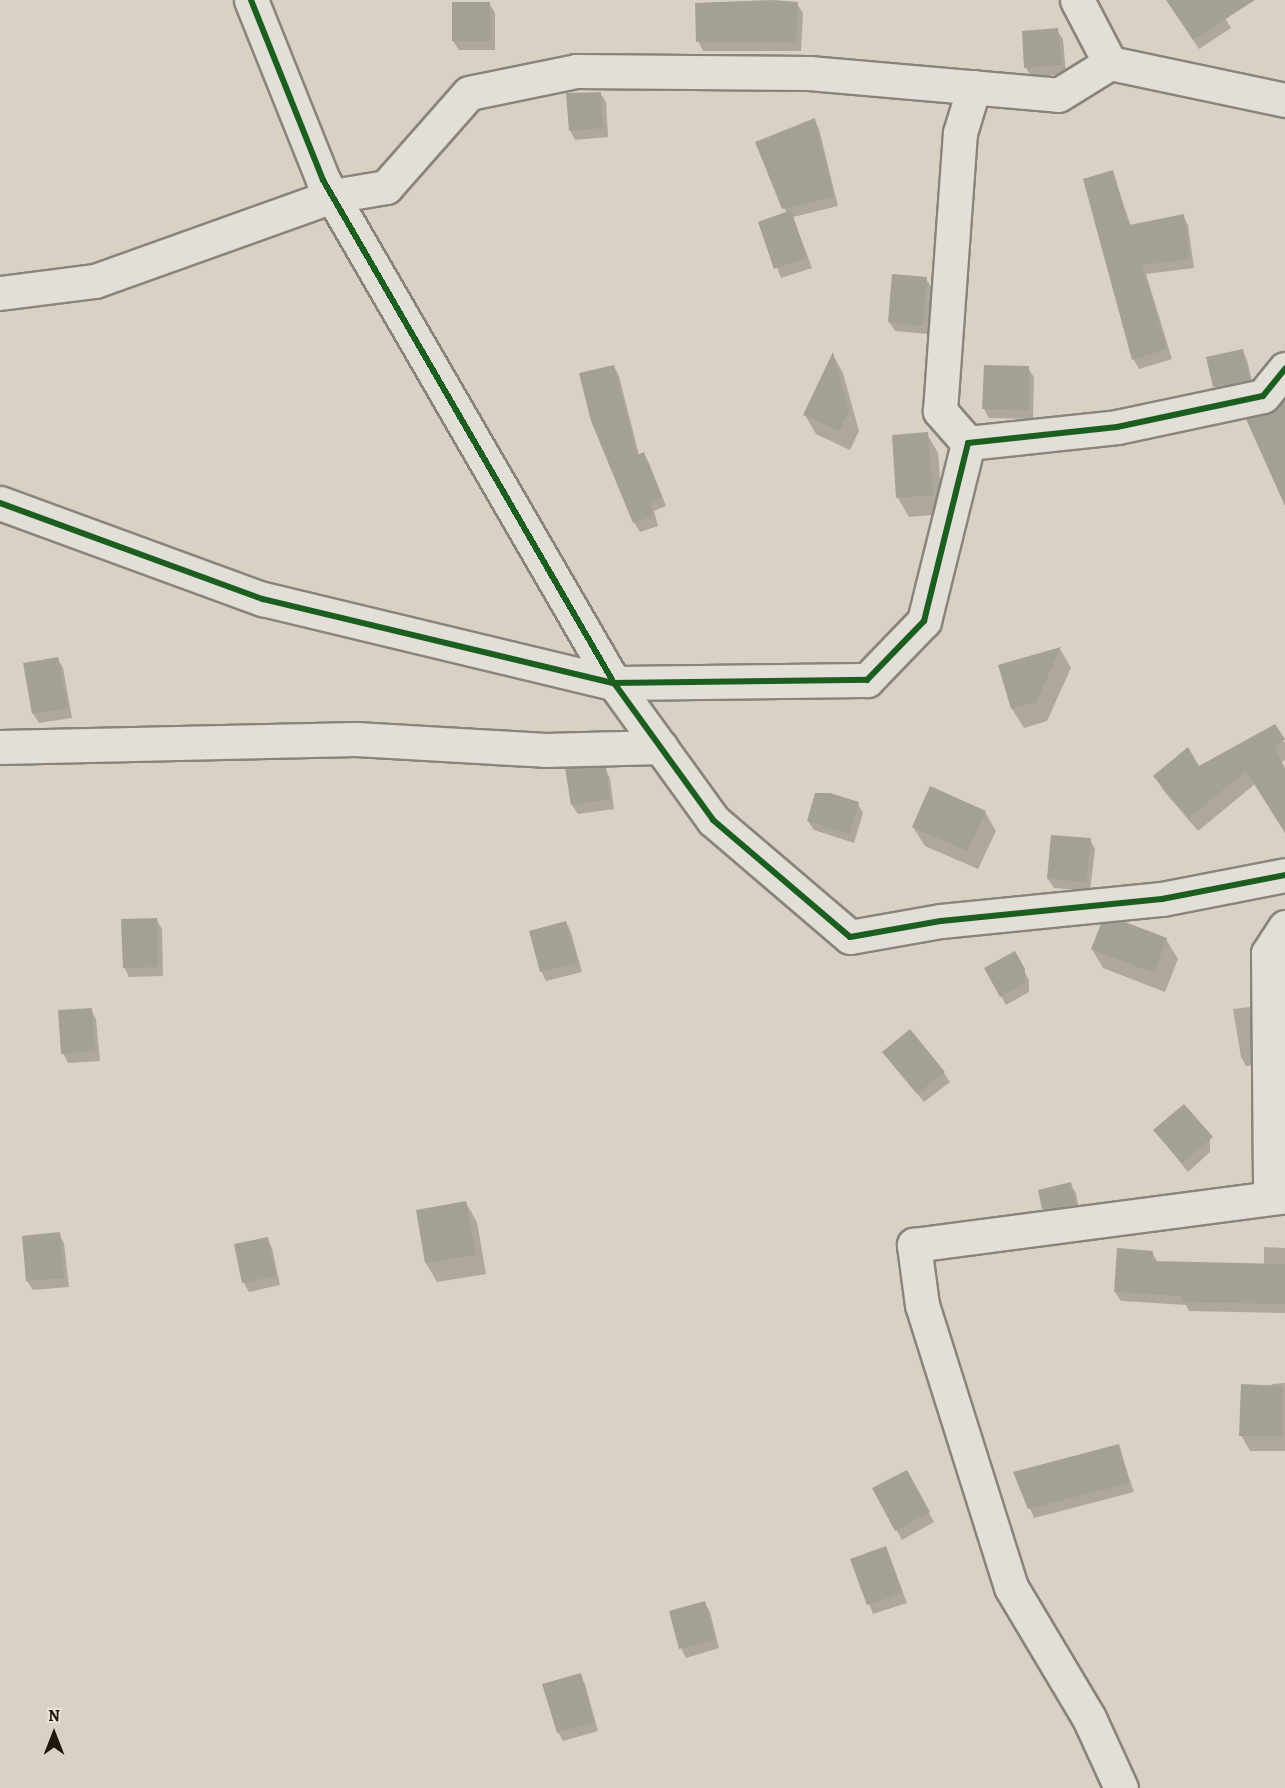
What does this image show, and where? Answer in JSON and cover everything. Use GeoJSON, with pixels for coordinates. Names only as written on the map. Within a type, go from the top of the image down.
{"type":"FeatureCollection","features":[{"type":"Feature","properties":{"kind":"street"},"geometry":{"type":"LineString","coordinates":[[251,0],[323,180],[614,683],[713,820],[850,937],[941,921],[1162,899],[1285,876]]}},
{"type":"Feature","properties":{"kind":"street"},"geometry":{"type":"LineString","coordinates":[[1077,0],[1110,63]]}},
{"type":"Feature","properties":{"kind":"street"},"geometry":{"type":"LineString","coordinates":[[0,293],[95,281],[333,196],[386,187],[469,93],[576,71],[809,73],[1058,95],[1110,63],[1285,100]]}},
{"type":"Feature","properties":{"kind":"street"},"geometry":{"type":"LineString","coordinates":[[968,443],[940,411],[960,133],[974,87]]}},
{"type":"Feature","properties":{"kind":"street"},"geometry":{"type":"LineString","coordinates":[[968,443],[1117,427],[1263,396],[1285,369]]}},
{"type":"Feature","properties":{"kind":"street"},"geometry":{"type":"LineString","coordinates":[[0,503],[263,599],[614,683],[867,680],[924,621],[968,443]]}},
{"type":"Feature","properties":{"kind":"street"},"geometry":{"type":"LineString","coordinates":[[0,747],[356,740],[545,750],[661,747]]}},
{"type":"Feature","properties":{"kind":"street"},"geometry":{"type":"LineString","coordinates":[[1285,927],[1268,953],[1270,1186],[1285,1188]]}},
{"type":"Feature","properties":{"kind":"street"},"geometry":{"type":"LineString","coordinates":[[1121,1788],[1089,1718],[1011,1587],[922,1305],[915,1245],[1285,1196]]}},
{"type":"Feature","properties":{"kind":"building"},"geometry":{"type":"Polygon","coordinates":[[[772,0],[798,2],[796,42],[696,42],[695,3],[772,0]]]}},
{"type":"Feature","properties":{"kind":"building"},"geometry":{"type":"Polygon","coordinates":[[[1166,0],[1255,0],[1193,40],[1166,0]]]}},
{"type":"Feature","properties":{"kind":"building"},"geometry":{"type":"Polygon","coordinates":[[[452,2],[490,2],[490,41],[452,41],[452,2]]]}},
{"type":"Feature","properties":{"kind":"building"},"geometry":{"type":"Polygon","coordinates":[[[1058,28],[1062,65],[1024,68],[1022,31],[1058,28]]]}},
{"type":"Feature","properties":{"kind":"building"},"geometry":{"type":"Polygon","coordinates":[[[601,92],[603,128],[569,131],[566,93],[601,92]]]}},
{"type":"Feature","properties":{"kind":"building"},"geometry":{"type":"Polygon","coordinates":[[[815,118],[834,197],[782,209],[755,142],[815,118]]]}},
{"type":"Feature","properties":{"kind":"building"},"geometry":{"type":"Polygon","coordinates":[[[1113,170],[1129,225],[1184,214],[1190,259],[1142,265],[1167,349],[1132,360],[1083,179],[1113,170]]]}},
{"type":"Feature","properties":{"kind":"building"},"geometry":{"type":"Polygon","coordinates":[[[791,210],[807,258],[774,269],[758,222],[791,210]]]}},
{"type":"Feature","properties":{"kind":"building"},"geometry":{"type":"Polygon","coordinates":[[[892,274],[927,277],[923,326],[888,322],[892,274]]]}},
{"type":"Feature","properties":{"kind":"building"},"geometry":{"type":"Polygon","coordinates":[[[1243,349],[1250,380],[1213,387],[1206,357],[1243,349]]]}},
{"type":"Feature","properties":{"kind":"building"},"geometry":{"type":"Polygon","coordinates":[[[833,352],[849,411],[839,431],[803,415],[833,352]]]}},
{"type":"Feature","properties":{"kind":"building"},"geometry":{"type":"Polygon","coordinates":[[[614,365],[637,455],[644,452],[662,497],[650,502],[653,516],[633,523],[591,421],[579,373],[614,365]]]}},
{"type":"Feature","properties":{"kind":"building"},"geometry":{"type":"Polygon","coordinates":[[[984,365],[1029,366],[1029,410],[982,409],[984,365]]]}},
{"type":"Feature","properties":{"kind":"building"},"geometry":{"type":"Polygon","coordinates":[[[1285,399],[1285,506],[1246,419],[1268,414],[1285,399]]]}},
{"type":"Feature","properties":{"kind":"building"},"geometry":{"type":"Polygon","coordinates":[[[928,432],[933,495],[896,498],[892,435],[928,432]]]}},
{"type":"Feature","properties":{"kind":"building"},"geometry":{"type":"Polygon","coordinates":[[[1061,647],[1036,702],[1011,709],[998,665],[1061,647]]]}},
{"type":"Feature","properties":{"kind":"building"},"geometry":{"type":"Polygon","coordinates":[[[58,657],[68,708],[32,714],[23,663],[58,657]]]}},
{"type":"Feature","properties":{"kind":"building"},"geometry":{"type":"Polygon","coordinates":[[[1275,724],[1285,739],[1274,748],[1285,768],[1285,833],[1246,771],[1189,818],[1153,776],[1188,747],[1199,766],[1275,724]]]}},
{"type":"Feature","properties":{"kind":"building"},"geometry":{"type":"Polygon","coordinates":[[[606,767],[610,799],[571,805],[565,768],[606,767]]]}},
{"type":"Feature","properties":{"kind":"building"},"geometry":{"type":"Polygon","coordinates":[[[930,786],[986,811],[967,851],[912,827],[930,786]]]}},
{"type":"Feature","properties":{"kind":"building"},"geometry":{"type":"Polygon","coordinates":[[[815,793],[830,793],[859,802],[849,834],[807,821],[815,793]]]}},
{"type":"Feature","properties":{"kind":"building"},"geometry":{"type":"Polygon","coordinates":[[[1051,835],[1091,838],[1086,882],[1047,879],[1051,835]]]}},
{"type":"Feature","properties":{"kind":"building"},"geometry":{"type":"Polygon","coordinates":[[[157,918],[158,967],[123,968],[121,919],[157,918]]]}},
{"type":"Feature","properties":{"kind":"building"},"geometry":{"type":"Polygon","coordinates":[[[566,921],[578,963],[540,972],[529,931],[566,921]]]}},
{"type":"Feature","properties":{"kind":"building"},"geometry":{"type":"Polygon","coordinates":[[[1125,922],[1167,938],[1154,973],[1091,949],[1101,924],[1125,922]]]}},
{"type":"Feature","properties":{"kind":"building"},"geometry":{"type":"Polygon","coordinates":[[[1015,951],[1025,969],[1025,983],[1000,997],[984,968],[1015,951]]]}},
{"type":"Feature","properties":{"kind":"building"},"geometry":{"type":"Polygon","coordinates":[[[92,1008],[95,1051],[61,1054],[58,1010],[92,1008]]]}},
{"type":"Feature","properties":{"kind":"building"},"geometry":{"type":"Polygon","coordinates":[[[910,1029],[945,1072],[917,1094],[882,1052],[910,1029]]]}},
{"type":"Feature","properties":{"kind":"building"},"geometry":{"type":"Polygon","coordinates":[[[1184,1104],[1213,1137],[1182,1163],[1153,1130],[1184,1104]]]}},
{"type":"Feature","properties":{"kind":"building"},"geometry":{"type":"Polygon","coordinates":[[[1071,1182],[1076,1205],[1042,1209],[1038,1190],[1071,1182]]]}},
{"type":"Feature","properties":{"kind":"building"},"geometry":{"type":"Polygon","coordinates":[[[466,1201],[476,1255],[425,1263],[416,1210],[466,1201]]]}},
{"type":"Feature","properties":{"kind":"building"},"geometry":{"type":"Polygon","coordinates":[[[60,1232],[64,1278],[26,1281],[22,1236],[60,1232]]]}},
{"type":"Feature","properties":{"kind":"building"},"geometry":{"type":"Polygon","coordinates":[[[268,1237],[276,1276],[242,1283],[234,1244],[268,1237]]]}},
{"type":"Feature","properties":{"kind":"building"},"geometry":{"type":"Polygon","coordinates":[[[1117,1248],[1153,1251],[1152,1261],[1285,1264],[1285,1304],[1182,1302],[1182,1296],[1114,1292],[1117,1248]]]}},
{"type":"Feature","properties":{"kind":"building"},"geometry":{"type":"Polygon","coordinates":[[[1241,1384],[1283,1386],[1282,1436],[1239,1436],[1241,1384]]]}},
{"type":"Feature","properties":{"kind":"building"},"geometry":{"type":"Polygon","coordinates":[[[1119,1444],[1130,1483],[1028,1509],[1013,1472],[1119,1444]]]}},
{"type":"Feature","properties":{"kind":"building"},"geometry":{"type":"Polygon","coordinates":[[[907,1470],[930,1512],[895,1531],[872,1488],[907,1470]]]}},
{"type":"Feature","properties":{"kind":"building"},"geometry":{"type":"Polygon","coordinates":[[[886,1546],[903,1593],[867,1605],[850,1559],[886,1546]]]}},
{"type":"Feature","properties":{"kind":"building"},"geometry":{"type":"Polygon","coordinates":[[[705,1601],[715,1639],[679,1649],[669,1611],[705,1601]]]}},
{"type":"Feature","properties":{"kind":"building"},"geometry":{"type":"Polygon","coordinates":[[[581,1673],[594,1722],[557,1733],[542,1684],[581,1673]]]}},
{"type":"Feature","properties":{"kind":"cycle path"},"geometry":{"type":"LineString","coordinates":[[251,0],[323,180],[614,683],[713,820],[850,937],[941,921],[1162,899],[1285,875]]}},
{"type":"Feature","properties":{"kind":"cycle path"},"geometry":{"type":"LineString","coordinates":[[0,503],[263,599],[614,683],[867,680],[924,621],[968,443],[1117,427],[1263,396],[1285,369]]}}]}
